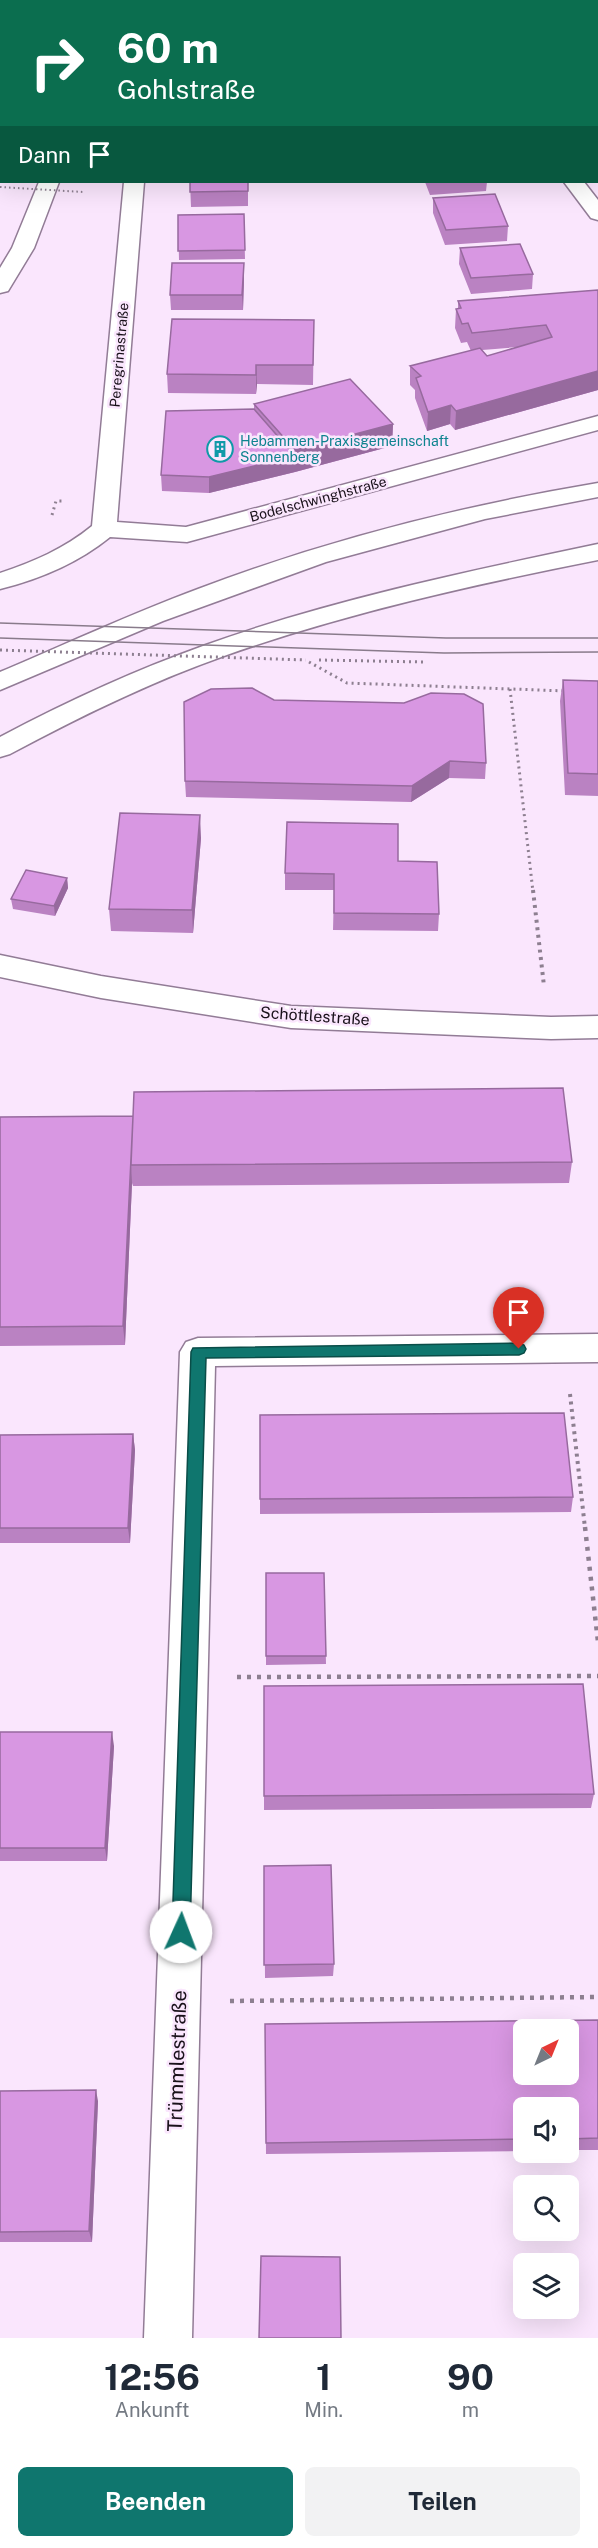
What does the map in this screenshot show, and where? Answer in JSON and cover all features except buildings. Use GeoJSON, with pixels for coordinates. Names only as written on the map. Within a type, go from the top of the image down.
{"type":"FeatureCollection","features":[{"type":"Feature","properties":{"kind":"main road"},"geometry":{"type":"LineString","coordinates":[[0,286],[23,248],[49,183]]}},
{"type":"Feature","properties":{"kind":"main road","name":"Peregrinastraße"},"geometry":{"type":"LineString","coordinates":[[104,529],[134,183]]}},
{"type":"Feature","properties":{"kind":"main road"},"geometry":{"type":"LineString","coordinates":[[575,183],[598,214]]}},
{"type":"Feature","properties":{"kind":"main road","name":"Bodelschwinghstraße"},"geometry":{"type":"LineString","coordinates":[[104,529],[187,535],[598,423]]}},
{"type":"Feature","properties":{"kind":"main road"},"geometry":{"type":"LineString","coordinates":[[0,682],[153,615],[243,582],[360,544],[476,514],[598,490]]}},
{"type":"Feature","properties":{"kind":"main road"},"geometry":{"type":"LineString","coordinates":[[0,580],[42,568],[87,544],[104,529]]}},
{"type":"Feature","properties":{"kind":"main road"},"geometry":{"type":"LineString","coordinates":[[0,748],[43,725],[152,675],[244,640],[432,587],[598,552]]}},
{"type":"Feature","properties":{"kind":"main road","name":"Schöttlestraße"},"geometry":{"type":"LineString","coordinates":[[0,966],[101,987],[291,1017],[551,1028],[598,1027]]}},
{"type":"Feature","properties":{"kind":"main road","name":"Trümmlestraße"},"geometry":{"type":"LineString","coordinates":[[168,2338],[198,1352],[582,1349]]}},
{"type":"Feature","properties":{"kind":"path"},"geometry":{"type":"LineString","coordinates":[[0,187],[83,192]]}},
{"type":"Feature","properties":{"kind":"path"},"geometry":{"type":"LineString","coordinates":[[0,650],[424,662]]}},
{"type":"Feature","properties":{"kind":"path"},"geometry":{"type":"LineString","coordinates":[[306,660],[347,683],[576,691]]}},
{"type":"Feature","properties":{"kind":"path"},"geometry":{"type":"LineString","coordinates":[[510,689],[545,994],[551,1028]]}},
{"type":"Feature","properties":{"kind":"path"},"geometry":{"type":"LineString","coordinates":[[582,1349],[598,1642]]}},
{"type":"Feature","properties":{"kind":"path"},"geometry":{"type":"LineString","coordinates":[[188,1677],[598,1676]]}},
{"type":"Feature","properties":{"kind":"path"},"geometry":{"type":"LineString","coordinates":[[179,2001],[598,1997]]}},
{"type":"Feature","properties":{"kind":"tram line"},"geometry":{"type":"LineString","coordinates":[[0,623],[446,638],[598,638]]}},
{"type":"Feature","properties":{"kind":"tram line"},"geometry":{"type":"LineString","coordinates":[[0,638],[444,653],[598,652]]}},
{"type":"Feature","properties":{"kind":"place","name":"Hebammen-Praxisgemeinschaft Sonnenberg"},"geometry":{"type":"Point","coordinates":[220,449]}},
{"type":"Feature","properties":{"kind":"route"},"geometry":{"type":"LineString","coordinates":[[181,1932],[198,1352],[519,1349]]}}]}
